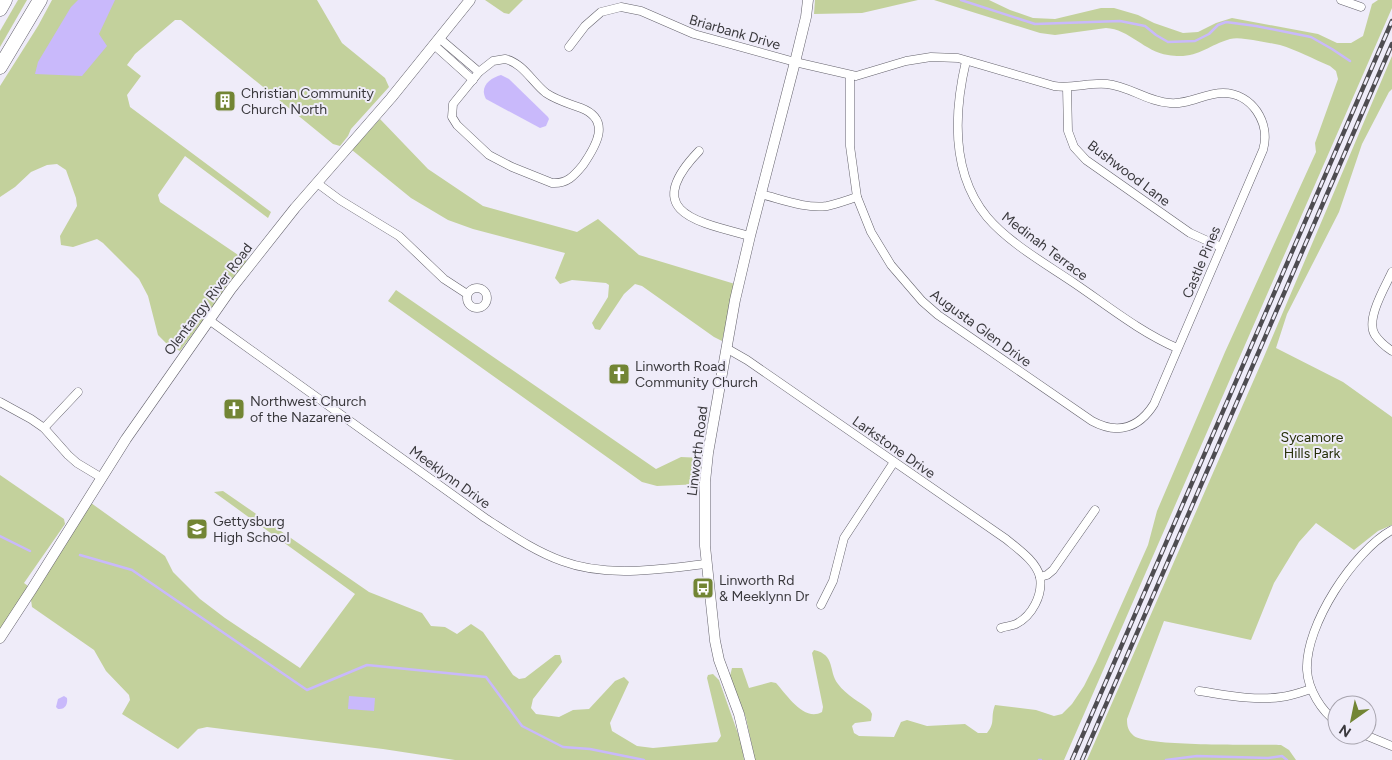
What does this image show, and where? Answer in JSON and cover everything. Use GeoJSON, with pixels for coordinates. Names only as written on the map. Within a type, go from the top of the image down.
{"type":"FeatureCollection","features":[{"type":"Feature","properties":{"kind":"highway"},"geometry":{"type":"LineString","coordinates":[[0,9],[6,0]]}},
{"type":"Feature","properties":{"kind":"highway"},"geometry":{"type":"LineString","coordinates":[[0,66],[40,0]]}},
{"type":"Feature","properties":{"kind":"main road","name":"Olentangy River Road"},"geometry":{"type":"LineString","coordinates":[[0,638],[161,386],[209,320],[275,233],[470,0]]}},
{"type":"Feature","properties":{"kind":"main road","name":"Linworth Road"},"geometry":{"type":"LineString","coordinates":[[750,760],[739,714],[715,641],[706,564],[705,482],[726,348],[750,236],[795,62],[806,17],[808,0]]}},
{"type":"Feature","properties":{"kind":"street"},"geometry":{"type":"LineString","coordinates":[[1341,0],[1361,8]]}},
{"type":"Feature","properties":{"kind":"street","name":"Briarbank Drive"},"geometry":{"type":"LineString","coordinates":[[569,47],[585,26],[601,12],[621,7],[641,11],[694,34],[850,75]]}},
{"type":"Feature","properties":{"kind":"street"},"geometry":{"type":"LineString","coordinates":[[437,41],[479,72]]}},
{"type":"Feature","properties":{"kind":"street"},"geometry":{"type":"LineString","coordinates":[[437,41],[473,80]]}},
{"type":"Feature","properties":{"kind":"street"},"geometry":{"type":"LineString","coordinates":[[850,75],[862,75],[906,61],[931,57],[947,57],[1040,83],[1068,88]]}},
{"type":"Feature","properties":{"kind":"street"},"geometry":{"type":"LineString","coordinates":[[505,59],[511,61],[517,64],[545,92],[562,102],[580,107],[592,114],[599,127],[599,138],[577,173],[566,182],[559,184],[543,180],[489,155],[457,126],[452,118],[454,104],[479,72],[493,61],[505,59]]}},
{"type":"Feature","properties":{"kind":"street","name":"Medinah Terrace"},"geometry":{"type":"LineString","coordinates":[[966,61],[960,86],[959,101],[958,140],[960,162],[967,183],[987,217],[1016,243],[1103,303],[1152,336],[1177,348]]}},
{"type":"Feature","properties":{"kind":"street","name":"Augusta Glen Drive"},"geometry":{"type":"LineString","coordinates":[[850,75],[850,146],[857,197],[871,232],[881,250],[904,282],[938,315],[1099,425],[1121,429],[1135,424]]}},
{"type":"Feature","properties":{"kind":"street","name":"Castle Pines"},"geometry":{"type":"LineString","coordinates":[[1068,88],[1107,84],[1172,104],[1223,93],[1234,95],[1253,106],[1265,128],[1266,142],[1154,404],[1146,415],[1135,424]]}},
{"type":"Feature","properties":{"kind":"street","name":"Bushwood Lane"},"geometry":{"type":"LineString","coordinates":[[1068,88],[1068,131],[1074,147],[1086,160],[1190,233],[1221,247]]}},
{"type":"Feature","properties":{"kind":"street"},"geometry":{"type":"LineString","coordinates":[[699,151],[686,164],[676,180],[673,194],[676,202],[681,209],[704,224],[750,236]]}},
{"type":"Feature","properties":{"kind":"street"},"geometry":{"type":"LineString","coordinates":[[318,183],[340,200],[399,236],[444,279],[467,294]]}},
{"type":"Feature","properties":{"kind":"street"},"geometry":{"type":"LineString","coordinates":[[760,194],[818,206],[828,206],[857,197]]}},
{"type":"Feature","properties":{"kind":"street"},"geometry":{"type":"LineString","coordinates":[[1389,349],[1374,335],[1372,318],[1392,272]]}},
{"type":"Feature","properties":{"kind":"street","name":"Meeklynn Drive"},"geometry":{"type":"LineString","coordinates":[[209,320],[485,518],[531,547],[563,562],[594,569],[615,571],[706,564]]}},
{"type":"Feature","properties":{"kind":"street","name":"Larkstone Drive"},"geometry":{"type":"LineString","coordinates":[[726,348],[747,360],[1006,539],[1026,555],[1040,577]]}},
{"type":"Feature","properties":{"kind":"street"},"geometry":{"type":"LineString","coordinates":[[44,428],[78,392]]}},
{"type":"Feature","properties":{"kind":"street"},"geometry":{"type":"LineString","coordinates":[[0,402],[44,428],[72,459],[102,478]]}},
{"type":"Feature","properties":{"kind":"street"},"geometry":{"type":"LineString","coordinates":[[821,605],[833,581],[844,538],[894,462]]}},
{"type":"Feature","properties":{"kind":"street"},"geometry":{"type":"LineString","coordinates":[[1001,628],[1016,624],[1028,615],[1034,607],[1040,588],[1040,577],[1047,575],[1053,570],[1095,510]]}},
{"type":"Feature","properties":{"kind":"street"},"geometry":{"type":"LineString","coordinates":[[1327,712],[1311,688],[1307,668],[1308,657],[1320,619],[1346,573],[1376,541],[1392,530]]}},
{"type":"Feature","properties":{"kind":"street"},"geometry":{"type":"LineString","coordinates":[[1199,691],[1270,698],[1283,697],[1311,688]]}},
{"type":"Feature","properties":{"kind":"street"},"geometry":{"type":"LineString","coordinates":[[1377,740],[1392,746]]}},
{"type":"Feature","properties":{"kind":"green space"},"geometry":{"type":"Polygon","coordinates":[[[18,0],[27,0],[0,47],[0,31],[18,0]]]}},
{"type":"Feature","properties":{"kind":"green space"},"geometry":{"type":"Polygon","coordinates":[[[52,0],[317,0],[342,43],[385,78],[389,87],[351,129],[340,146],[333,144],[181,20],[175,20],[135,54],[127,65],[141,76],[127,95],[130,107],[271,212],[268,218],[185,156],[158,195],[160,202],[247,261],[180,351],[168,345],[158,335],[148,296],[139,279],[103,243],[97,239],[73,247],[61,245],[60,236],[77,206],[66,170],[57,164],[47,165],[31,172],[15,187],[0,197],[0,86],[52,0]]]}},
{"type":"Feature","properties":{"kind":"green space"},"geometry":{"type":"Polygon","coordinates":[[[485,0],[523,0],[509,14],[504,13],[485,0]]]}},
{"type":"Feature","properties":{"kind":"green space"},"geometry":{"type":"Polygon","coordinates":[[[815,0],[918,0],[862,13],[814,14],[815,0]]]}},
{"type":"Feature","properties":{"kind":"green space"},"geometry":{"type":"Polygon","coordinates":[[[934,0],[989,0],[1033,18],[1055,19],[1101,8],[1114,8],[1138,15],[1183,33],[1198,32],[1232,18],[1318,34],[1337,43],[1351,43],[1363,36],[1372,4],[1378,0],[1392,0],[1392,8],[1064,760],[755,760],[746,718],[730,676],[732,668],[742,668],[749,688],[771,682],[776,683],[796,706],[815,714],[822,712],[823,707],[812,653],[814,650],[821,652],[829,660],[835,679],[841,688],[870,710],[872,714],[871,721],[855,723],[852,726],[854,733],[859,736],[894,737],[901,722],[907,720],[927,726],[965,724],[978,733],[987,733],[992,723],[995,705],[1036,710],[1054,716],[1062,714],[1072,704],[1096,662],[1148,545],[1157,511],[1225,352],[1316,152],[1315,143],[1338,79],[1336,71],[1330,66],[1293,49],[1277,44],[1233,38],[1187,56],[1168,55],[1152,50],[1130,36],[1114,29],[1106,28],[1055,35],[1040,33],[934,0]]]}},
{"type":"Feature","properties":{"kind":"green space","name":"Sycamore Hills Park"},"geometry":{"type":"Polygon","coordinates":[[[1392,56],[1392,89],[1362,144],[1339,212],[1287,314],[1276,348],[1343,382],[1392,417],[1392,525],[1378,531],[1354,550],[1316,523],[1299,542],[1274,583],[1251,640],[1164,621],[1127,719],[1130,732],[1144,740],[1204,744],[1281,745],[1289,750],[1296,760],[1087,760],[1263,359],[1392,56]]]}},
{"type":"Feature","properties":{"kind":"green space"},"geometry":{"type":"Polygon","coordinates":[[[380,119],[428,169],[483,206],[577,232],[598,219],[639,255],[735,284],[722,341],[642,286],[635,284],[624,294],[600,330],[595,329],[592,323],[608,297],[609,285],[606,283],[572,280],[560,284],[555,278],[565,253],[473,229],[448,220],[411,198],[352,150],[380,119]]]}},
{"type":"Feature","properties":{"kind":"green space"},"geometry":{"type":"Polygon","coordinates":[[[396,290],[656,469],[681,457],[703,458],[701,484],[657,486],[642,482],[388,301],[396,290]]]}},
{"type":"Feature","properties":{"kind":"green space"},"geometry":{"type":"Polygon","coordinates":[[[0,475],[64,519],[65,524],[24,583],[32,589],[0,638],[0,475]]]}},
{"type":"Feature","properties":{"kind":"green space"},"geometry":{"type":"Polygon","coordinates":[[[223,491],[369,592],[422,613],[431,626],[445,627],[457,634],[471,624],[483,632],[513,675],[519,679],[525,678],[555,655],[560,655],[562,662],[533,699],[531,708],[536,714],[559,717],[573,710],[589,709],[615,681],[624,677],[629,682],[610,723],[612,731],[637,746],[653,748],[717,742],[721,736],[707,678],[708,675],[713,674],[719,680],[742,745],[744,760],[455,760],[207,727],[198,729],[178,749],[122,714],[130,700],[129,695],[106,671],[94,650],[32,607],[31,600],[91,503],[165,556],[173,572],[200,599],[300,668],[355,594],[214,492],[223,491]]]}},
{"type":"Feature","properties":{"kind":"shaded area"},"geometry":{"type":"Polygon","coordinates":[[[78,0],[115,0],[99,34],[107,46],[82,76],[35,74],[38,62],[71,7],[78,0]]]}},
{"type":"Feature","properties":{"kind":"shaded area"},"geometry":{"type":"Polygon","coordinates":[[[501,75],[509,79],[548,117],[546,126],[540,128],[486,99],[484,95],[485,87],[493,78],[501,75]]]}},
{"type":"Feature","properties":{"kind":"shaded area"},"geometry":{"type":"Polygon","coordinates":[[[64,696],[67,698],[67,702],[64,708],[58,709],[56,707],[58,699],[64,696]]]}},
{"type":"Feature","properties":{"kind":"shaded area"},"geometry":{"type":"Polygon","coordinates":[[[349,696],[375,698],[374,711],[348,709],[349,696]]]}},
{"type":"Feature","properties":{"kind":"waterway"},"geometry":{"type":"LineString","coordinates":[[961,0],[1035,24],[1120,21],[1145,26],[1168,42],[1195,41],[1209,34],[1218,25],[1226,22],[1256,26],[1311,37],[1350,61]]}},
{"type":"Feature","properties":{"kind":"waterway"},"geometry":{"type":"LineString","coordinates":[[0,536],[30,551]]}},
{"type":"Feature","properties":{"kind":"waterway"},"geometry":{"type":"LineString","coordinates":[[80,555],[132,570],[307,690],[367,665],[486,677],[522,726],[563,747],[590,749],[644,760]]}},
{"type":"Feature","properties":{"kind":"waterway"},"geometry":{"type":"LineString","coordinates":[[1166,760],[1197,756],[1268,758],[1282,756],[1287,760]]}},
{"type":"Feature","properties":{"kind":"railway"},"geometry":{"type":"LineString","coordinates":[[1072,760],[1392,21]]}},
{"type":"Feature","properties":{"kind":"railway"},"geometry":{"type":"LineString","coordinates":[[1082,760],[1392,44]]}},
{"type":"Feature","properties":{"kind":"place","name":"Christian Community Church North"},"geometry":{"type":"Point","coordinates":[225,101]}},
{"type":"Feature","properties":{"kind":"place","name":"Linworth Road Community Church"},"geometry":{"type":"Point","coordinates":[619,374]}},
{"type":"Feature","properties":{"kind":"place","name":"Northwest Church of the Nazarene"},"geometry":{"type":"Point","coordinates":[234,409]}},
{"type":"Feature","properties":{"kind":"place","name":"Gettysburg High School"},"geometry":{"type":"Point","coordinates":[197,529]}},
{"type":"Feature","properties":{"kind":"place","name":"Linworth Rd & Meeklynn Dr"},"geometry":{"type":"Point","coordinates":[703,588]}}]}
